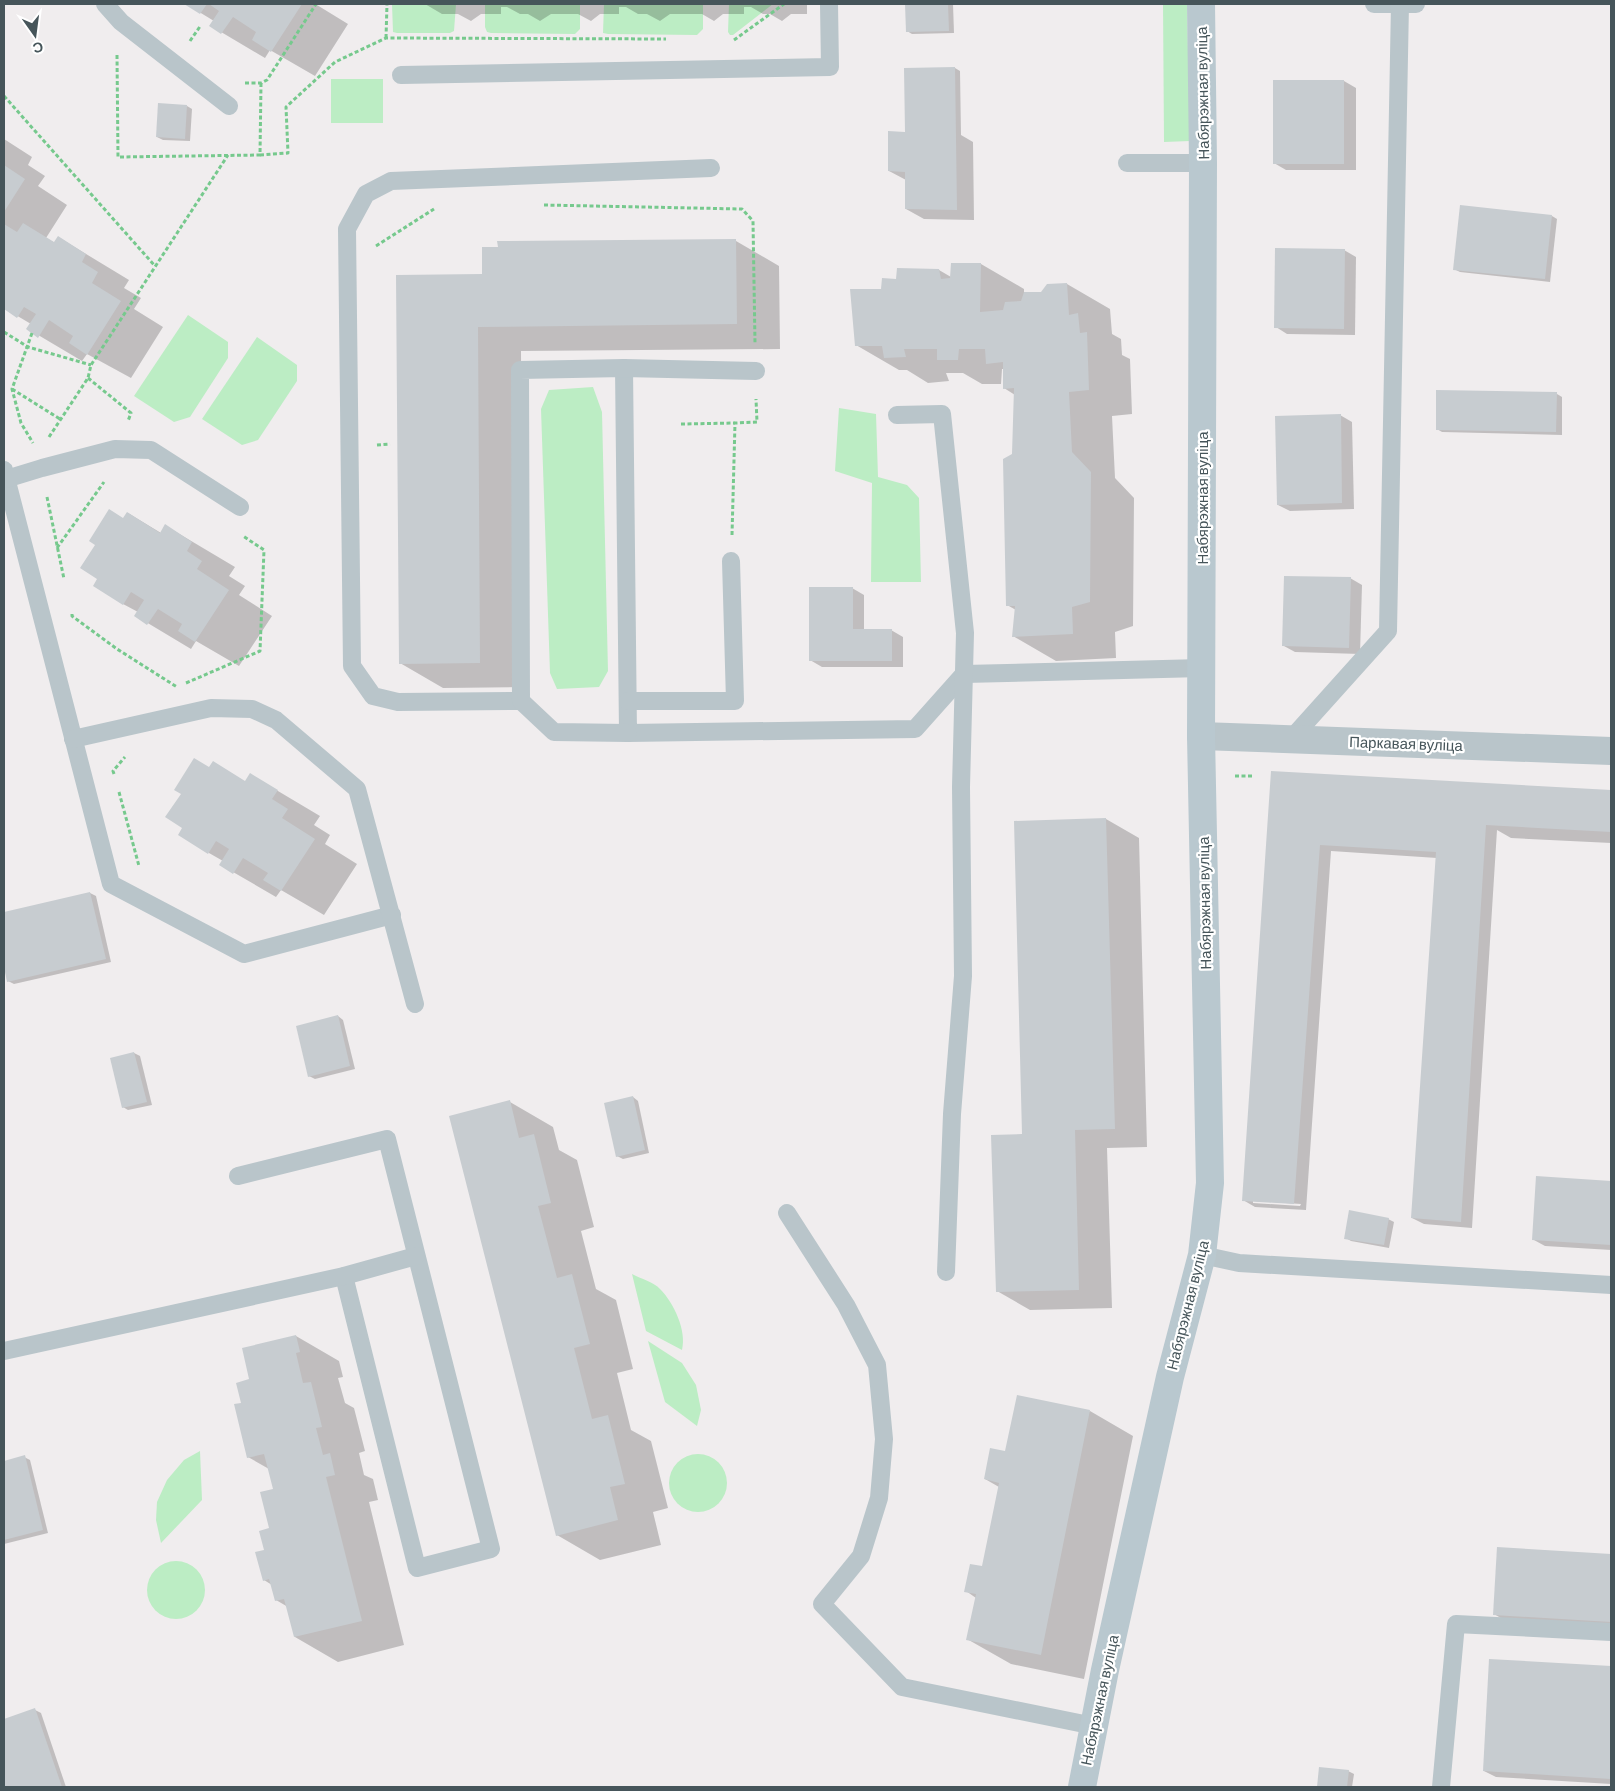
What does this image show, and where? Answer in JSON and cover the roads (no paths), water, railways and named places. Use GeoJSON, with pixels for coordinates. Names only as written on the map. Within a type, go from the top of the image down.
{"type":"FeatureCollection","features":[{"type":"Feature","properties":{"kind":"street","name":"Набярэжная вуліца"},"geometry":{"type":"LineString","coordinates":[[1082,1787],[1105,1670],[1170,1377],[1202,1255],[1210,1183],[1201,736],[1203,163],[1201,4]]}},
{"type":"Feature","properties":{"kind":"street","name":"Паркавая вуліца"},"geometry":{"type":"LineString","coordinates":[[1201,736],[1611,751]]}},
{"type":"Feature","properties":{"kind":"lane"},"geometry":{"type":"LineString","coordinates":[[106,4],[121,22],[229,106]]}},
{"type":"Feature","properties":{"kind":"lane"},"geometry":{"type":"LineString","coordinates":[[401,75],[830,67],[829,4]]}},
{"type":"Feature","properties":{"kind":"lane"},"geometry":{"type":"LineString","coordinates":[[1374,4],[1416,4]]}},
{"type":"Feature","properties":{"kind":"lane"},"geometry":{"type":"LineString","coordinates":[[1291,739],[1388,631],[1400,4]]}},
{"type":"Feature","properties":{"kind":"lane"},"geometry":{"type":"LineString","coordinates":[[1128,163],[1203,163]]}},
{"type":"Feature","properties":{"kind":"lane"},"geometry":{"type":"LineString","coordinates":[[711,168],[391,181],[366,194],[347,229],[352,666],[373,696],[398,702],[521,701],[554,732],[628,733],[915,729],[964,674],[1202,668]]}},
{"type":"Feature","properties":{"kind":"lane"},"geometry":{"type":"LineString","coordinates":[[521,701],[520,370],[624,368],[756,371]]}},
{"type":"Feature","properties":{"kind":"lane"},"geometry":{"type":"LineString","coordinates":[[624,368],[628,733]]}},
{"type":"Feature","properties":{"kind":"lane"},"geometry":{"type":"LineString","coordinates":[[897,415],[942,414],[965,633],[961,787],[964,976],[952,1114],[946,1272]]}},
{"type":"Feature","properties":{"kind":"lane"},"geometry":{"type":"LineString","coordinates":[[240,507],[151,450],[115,449],[42,468],[5,474],[111,884],[244,954],[392,915]]}},
{"type":"Feature","properties":{"kind":"lane"},"geometry":{"type":"LineString","coordinates":[[628,700],[735,701],[731,560]]}},
{"type":"Feature","properties":{"kind":"lane"},"geometry":{"type":"LineString","coordinates":[[73,739],[211,708],[252,709],[276,720],[357,789],[415,1004]]}},
{"type":"Feature","properties":{"kind":"lane"},"geometry":{"type":"LineString","coordinates":[[238,1176],[387,1139],[491,1549],[416,1568],[344,1276]]}},
{"type":"Feature","properties":{"kind":"lane"},"geometry":{"type":"LineString","coordinates":[[787,1213],[846,1305],[877,1365],[884,1439],[879,1498],[861,1556],[822,1604],[902,1686],[1094,1726]]}},
{"type":"Feature","properties":{"kind":"lane"},"geometry":{"type":"LineString","coordinates":[[1202,1255],[1239,1263],[1611,1285]]}},
{"type":"Feature","properties":{"kind":"lane"},"geometry":{"type":"LineString","coordinates":[[4,1351],[344,1276],[416,1256]]}},
{"type":"Feature","properties":{"kind":"lane"},"geometry":{"type":"LineString","coordinates":[[1442,1787],[1456,1624],[1611,1632]]}}]}
